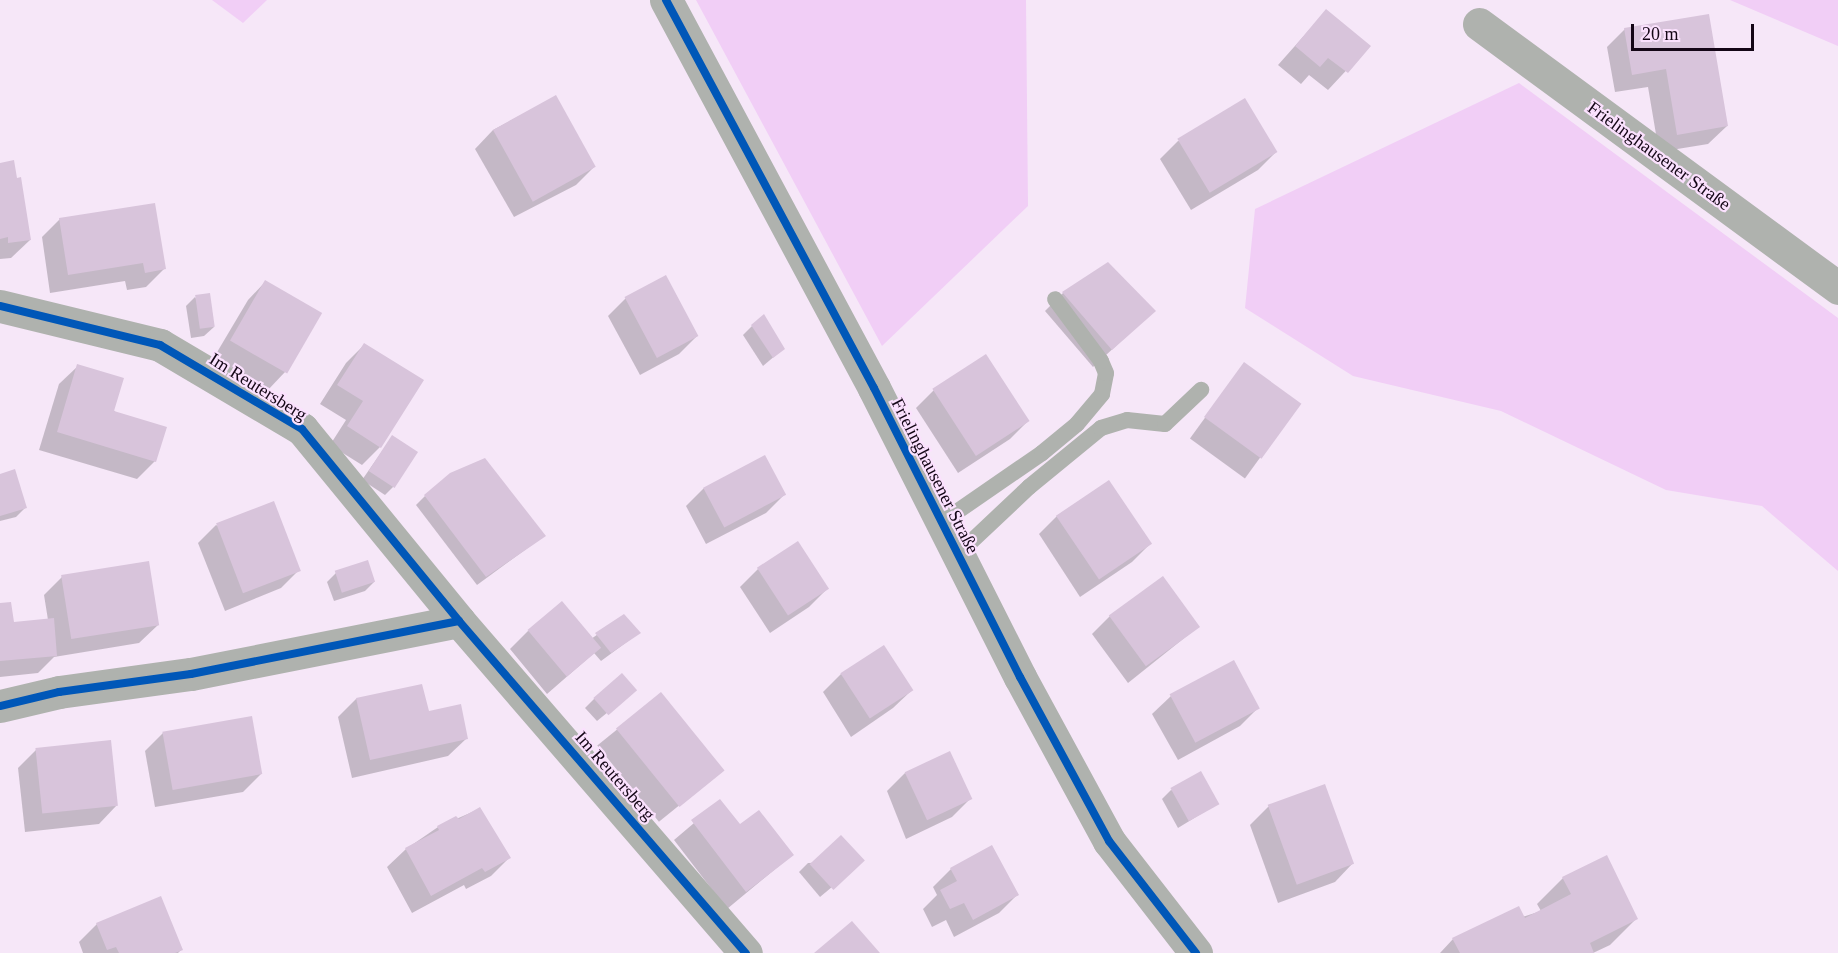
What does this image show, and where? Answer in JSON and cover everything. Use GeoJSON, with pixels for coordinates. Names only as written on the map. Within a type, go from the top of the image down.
{"type":"FeatureCollection","features":[{"type":"Feature","properties":{"kind":"street","name":"Frielinghausener Straße"},"geometry":{"type":"LineString","coordinates":[[666,0],[1109,841],[1196,953]]}},
{"type":"Feature","properties":{"kind":"street","name":"Frielinghausener Straße"},"geometry":{"type":"LineString","coordinates":[[1479,24],[1838,288]]}},
{"type":"Feature","properties":{"kind":"street","name":"Im Reutersberg"},"geometry":{"type":"LineString","coordinates":[[0,306],[160,345],[302,429],[459,621],[746,953]]}},
{"type":"Feature","properties":{"kind":"street"},"geometry":{"type":"LineString","coordinates":[[0,706],[59,692],[191,674],[459,621]]}},
{"type":"Feature","properties":{"kind":"lane"},"geometry":{"type":"LineString","coordinates":[[942,522],[1042,453],[1077,424],[1102,394],[1106,373],[1101,361],[1055,299]]}},
{"type":"Feature","properties":{"kind":"lane"},"geometry":{"type":"LineString","coordinates":[[958,554],[1029,487],[1101,428],[1127,420],[1165,424],[1202,390]]}},
{"type":"Feature","properties":{"kind":"shaded area"},"geometry":{"type":"Polygon","coordinates":[[[212,0],[267,0],[243,23],[212,0]]]}},
{"type":"Feature","properties":{"kind":"shaded area"},"geometry":{"type":"Polygon","coordinates":[[[696,0],[1026,0],[1028,206],[882,346],[696,0]]]}},
{"type":"Feature","properties":{"kind":"shaded area"},"geometry":{"type":"Polygon","coordinates":[[[1730,0],[1838,0],[1838,46],[1730,0]]]}},
{"type":"Feature","properties":{"kind":"shaded area"},"geometry":{"type":"Polygon","coordinates":[[[1519,83],[1838,318],[1838,571],[1762,506],[1666,490],[1501,411],[1353,376],[1245,308],[1255,209],[1519,83]]]}},
{"type":"Feature","properties":{"kind":"building"},"geometry":{"type":"Polygon","coordinates":[[[1326,9],[1371,46],[1348,73],[1328,58],[1320,67],[1295,46],[1326,9]]]}},
{"type":"Feature","properties":{"kind":"building"},"geometry":{"type":"Polygon","coordinates":[[[1709,14],[1728,126],[1677,135],[1666,69],[1632,75],[1624,28],[1709,14]]]}},
{"type":"Feature","properties":{"kind":"building"},"geometry":{"type":"Polygon","coordinates":[[[556,95],[596,167],[533,202],[493,130],[556,95]]]}},
{"type":"Feature","properties":{"kind":"building"},"geometry":{"type":"Polygon","coordinates":[[[1245,98],[1277,152],[1210,193],[1177,139],[1245,98]]]}},
{"type":"Feature","properties":{"kind":"building"},"geometry":{"type":"Polygon","coordinates":[[[14,160],[17,178],[21,177],[31,240],[8,243],[8,237],[0,239],[0,163],[14,160]]]}},
{"type":"Feature","properties":{"kind":"building"},"geometry":{"type":"Polygon","coordinates":[[[155,203],[166,269],[145,273],[143,263],[68,275],[59,218],[155,203]]]}},
{"type":"Feature","properties":{"kind":"building"},"geometry":{"type":"Polygon","coordinates":[[[1108,262],[1156,311],[1112,350],[1062,292],[1108,262]]]}},
{"type":"Feature","properties":{"kind":"building"},"geometry":{"type":"Polygon","coordinates":[[[666,275],[698,336],[657,358],[625,297],[666,275]]]}},
{"type":"Feature","properties":{"kind":"building"},"geometry":{"type":"Polygon","coordinates":[[[265,280],[322,313],[287,374],[230,341],[265,280]]]}},
{"type":"Feature","properties":{"kind":"building"},"geometry":{"type":"Polygon","coordinates":[[[210,293],[215,327],[200,329],[195,295],[210,293]]]}},
{"type":"Feature","properties":{"kind":"building"},"geometry":{"type":"Polygon","coordinates":[[[764,314],[785,349],[773,358],[751,325],[764,314]]]}},
{"type":"Feature","properties":{"kind":"building"},"geometry":{"type":"Polygon","coordinates":[[[364,343],[424,380],[381,448],[347,426],[363,401],[337,385],[364,343]]]}},
{"type":"Feature","properties":{"kind":"building"},"geometry":{"type":"Polygon","coordinates":[[[986,354],[1030,421],[976,456],[932,389],[986,354]]]}},
{"type":"Feature","properties":{"kind":"building"},"geometry":{"type":"Polygon","coordinates":[[[1244,362],[1301,404],[1261,459],[1204,417],[1244,362]]]}},
{"type":"Feature","properties":{"kind":"building"},"geometry":{"type":"Polygon","coordinates":[[[77,364],[124,378],[114,411],[167,427],[156,462],[57,432],[77,364]]]}},
{"type":"Feature","properties":{"kind":"building"},"geometry":{"type":"Polygon","coordinates":[[[392,435],[418,452],[395,488],[369,471],[392,435]]]}},
{"type":"Feature","properties":{"kind":"building"},"geometry":{"type":"Polygon","coordinates":[[[765,455],[786,495],[724,528],[703,488],[765,455]]]}},
{"type":"Feature","properties":{"kind":"building"},"geometry":{"type":"Polygon","coordinates":[[[485,458],[546,536],[486,577],[424,495],[450,473],[485,458]]]}},
{"type":"Feature","properties":{"kind":"building"},"geometry":{"type":"Polygon","coordinates":[[[15,469],[27,508],[0,516],[0,474],[15,469]]]}},
{"type":"Feature","properties":{"kind":"building"},"geometry":{"type":"Polygon","coordinates":[[[1109,480],[1152,544],[1099,580],[1056,516],[1109,480]]]}},
{"type":"Feature","properties":{"kind":"building"},"geometry":{"type":"Polygon","coordinates":[[[274,501],[301,571],[243,593],[216,523],[274,501]]]}},
{"type":"Feature","properties":{"kind":"building"},"geometry":{"type":"Polygon","coordinates":[[[798,541],[829,589],[788,615],[757,568],[798,541]]]}},
{"type":"Feature","properties":{"kind":"building"},"geometry":{"type":"Polygon","coordinates":[[[368,560],[375,582],[342,593],[335,571],[368,560]]]}},
{"type":"Feature","properties":{"kind":"building"},"geometry":{"type":"Polygon","coordinates":[[[149,561],[159,625],[71,639],[61,575],[149,561]]]}},
{"type":"Feature","properties":{"kind":"building"},"geometry":{"type":"Polygon","coordinates":[[[1163,576],[1200,627],[1146,666],[1109,615],[1163,576]]]}},
{"type":"Feature","properties":{"kind":"building"},"geometry":{"type":"Polygon","coordinates":[[[562,601],[601,648],[567,677],[528,630],[562,601]]]}},
{"type":"Feature","properties":{"kind":"building"},"geometry":{"type":"Polygon","coordinates":[[[11,602],[14,622],[54,618],[57,656],[0,661],[0,603],[11,602]]]}},
{"type":"Feature","properties":{"kind":"building"},"geometry":{"type":"Polygon","coordinates":[[[624,614],[641,633],[611,653],[595,633],[624,614]]]}},
{"type":"Feature","properties":{"kind":"building"},"geometry":{"type":"Polygon","coordinates":[[[884,645],[913,690],[870,719],[840,673],[884,645]]]}},
{"type":"Feature","properties":{"kind":"building"},"geometry":{"type":"Polygon","coordinates":[[[1234,660],[1260,709],[1195,743],[1170,694],[1234,660]]]}},
{"type":"Feature","properties":{"kind":"building"},"geometry":{"type":"Polygon","coordinates":[[[622,673],[637,690],[608,715],[593,698],[622,673]]]}},
{"type":"Feature","properties":{"kind":"building"},"geometry":{"type":"Polygon","coordinates":[[[422,684],[429,711],[461,704],[468,739],[370,760],[356,698],[422,684]]]}},
{"type":"Feature","properties":{"kind":"building"},"geometry":{"type":"Polygon","coordinates":[[[661,692],[725,770],[679,807],[616,729],[661,692]]]}},
{"type":"Feature","properties":{"kind":"building"},"geometry":{"type":"Polygon","coordinates":[[[252,716],[262,774],[173,790],[162,732],[252,716]]]}},
{"type":"Feature","properties":{"kind":"building"},"geometry":{"type":"Polygon","coordinates":[[[111,740],[118,806],[42,814],[35,748],[111,740]]]}},
{"type":"Feature","properties":{"kind":"building"},"geometry":{"type":"Polygon","coordinates":[[[950,751],[972,799],[927,820],[905,772],[950,751]]]}},
{"type":"Feature","properties":{"kind":"building"},"geometry":{"type":"Polygon","coordinates":[[[1201,771],[1219,804],[1189,821],[1170,788],[1201,771]]]}},
{"type":"Feature","properties":{"kind":"building"},"geometry":{"type":"Polygon","coordinates":[[[1325,784],[1354,864],[1297,885],[1268,805],[1325,784]]]}},
{"type":"Feature","properties":{"kind":"building"},"geometry":{"type":"Polygon","coordinates":[[[720,799],[740,824],[759,810],[794,855],[746,892],[691,820],[720,799]]]}},
{"type":"Feature","properties":{"kind":"building"},"geometry":{"type":"Polygon","coordinates":[[[480,807],[511,858],[485,872],[482,868],[431,896],[405,848],[439,830],[437,826],[456,816],[459,819],[480,807]]]}},
{"type":"Feature","properties":{"kind":"building"},"geometry":{"type":"Polygon","coordinates":[[[841,835],[865,861],[833,890],[810,864],[841,835]]]}},
{"type":"Feature","properties":{"kind":"building"},"geometry":{"type":"Polygon","coordinates":[[[992,845],[1019,895],[973,920],[964,903],[950,909],[940,890],[957,881],[950,868],[992,845]]]}},
{"type":"Feature","properties":{"kind":"building"},"geometry":{"type":"Polygon","coordinates":[[[1607,855],[1638,919],[1590,943],[1594,953],[1460,953],[1452,938],[1519,906],[1525,918],[1571,894],[1562,877],[1607,855]]]}},
{"type":"Feature","properties":{"kind":"building"},"geometry":{"type":"Polygon","coordinates":[[[161,896],[183,950],[175,953],[119,953],[116,947],[107,950],[96,923],[161,896]]]}},
{"type":"Feature","properties":{"kind":"building"},"geometry":{"type":"Polygon","coordinates":[[[852,921],[880,953],[814,953],[852,921]]]}},
{"type":"Feature","properties":{"kind":"cycle path"},"geometry":{"type":"LineString","coordinates":[[666,0],[874,388],[1020,677],[1109,841],[1196,953]]}},
{"type":"Feature","properties":{"kind":"cycle path"},"geometry":{"type":"LineString","coordinates":[[0,306],[160,345],[302,429],[459,621],[746,953]]}},
{"type":"Feature","properties":{"kind":"cycle path"},"geometry":{"type":"LineString","coordinates":[[0,706],[59,692],[191,674],[459,621]]}}]}
